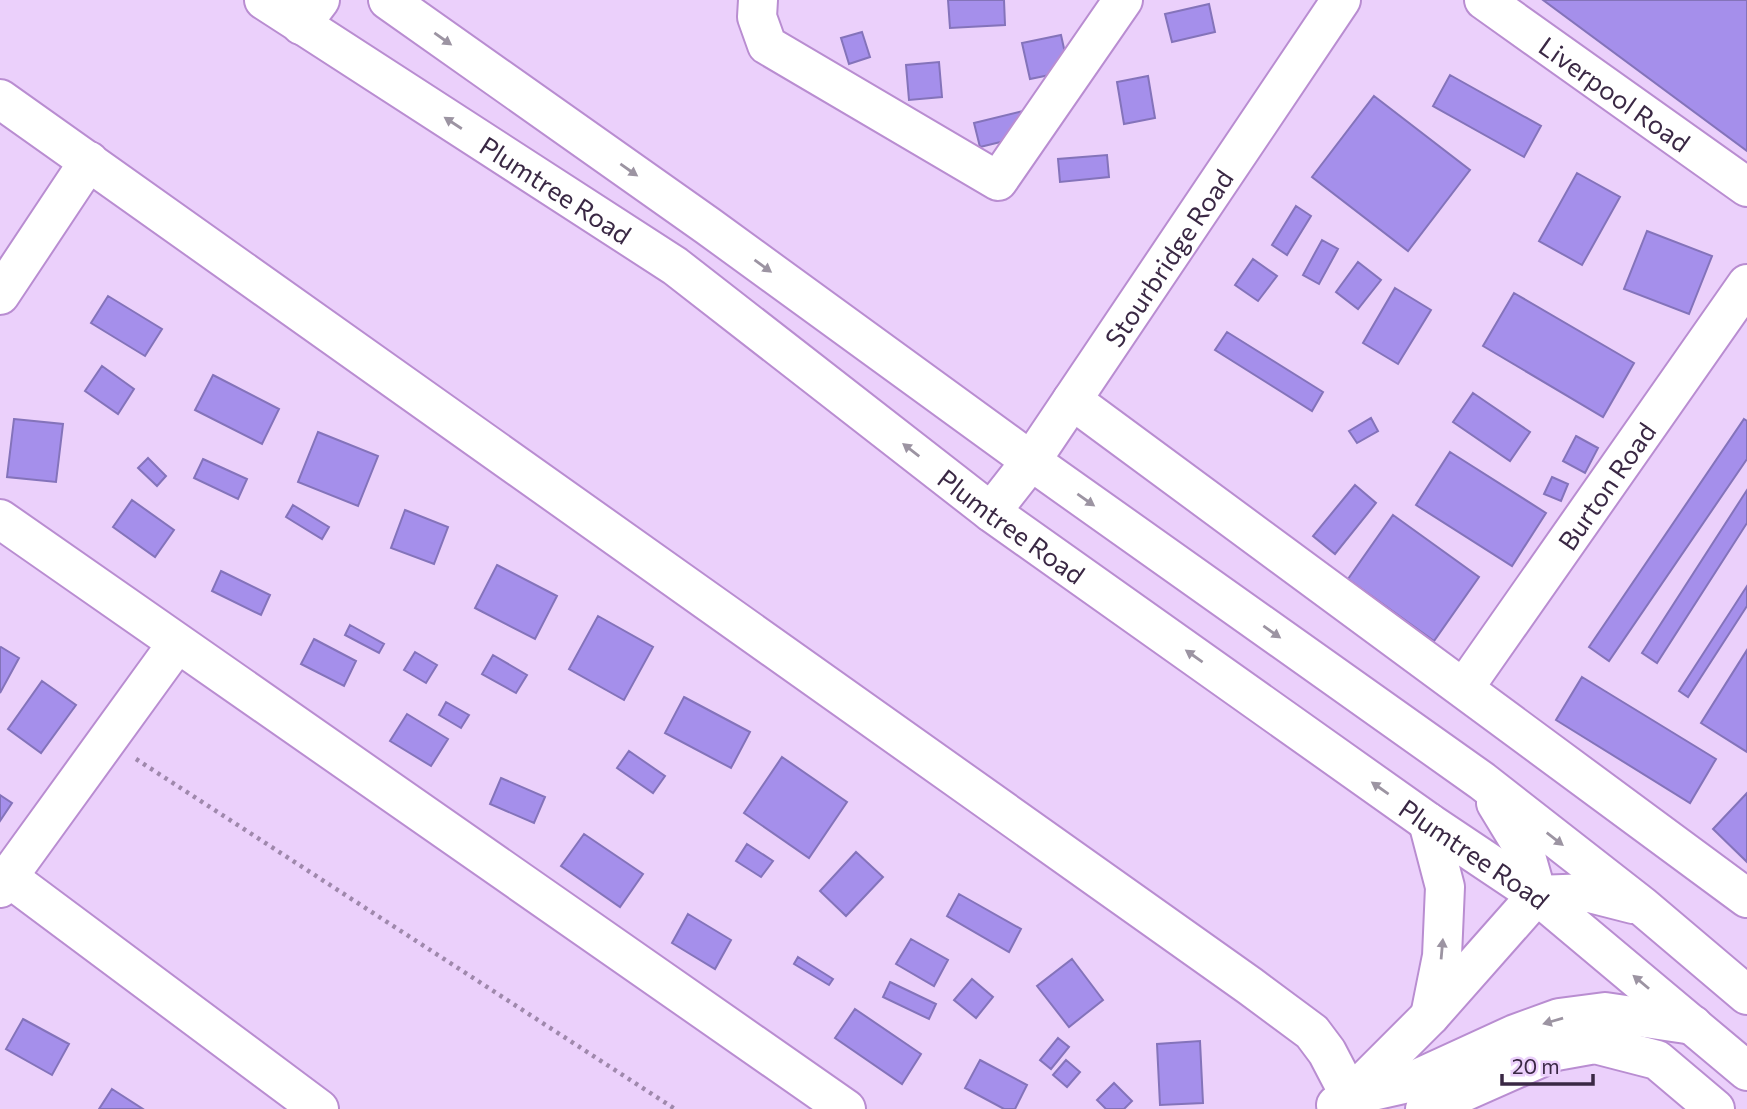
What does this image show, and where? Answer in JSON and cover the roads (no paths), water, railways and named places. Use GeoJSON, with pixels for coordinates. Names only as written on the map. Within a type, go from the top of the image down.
{"type":"FeatureCollection","features":[{"type":"Feature","properties":{"kind":"main road","name":"Plumtree Road"},"geometry":{"type":"LineString","coordinates":[[264,0],[310,13],[675,266],[991,512],[1428,822],[1537,895],[1747,1071]]}},
{"type":"Feature","properties":{"kind":"main road"},"geometry":{"type":"LineString","coordinates":[[387,0],[708,226],[1031,461],[1482,781],[1642,906],[1747,995]]}},
{"type":"Feature","properties":{"kind":"main road"},"geometry":{"type":"LineString","coordinates":[[758,0],[757,17],[768,45],[998,181],[1123,0]]}},
{"type":"Feature","properties":{"kind":"main road","name":"Stourbridge Road"},"geometry":{"type":"LineString","coordinates":[[991,512],[1031,461],[1341,0]]}},
{"type":"Feature","properties":{"kind":"main road","name":"Liverpool Road"},"geometry":{"type":"LineString","coordinates":[[1484,0],[1747,187]]}},
{"type":"Feature","properties":{"kind":"main road"},"geometry":{"type":"LineString","coordinates":[[0,99],[1251,986],[1312,1032],[1327,1052],[1340,1103]]}},
{"type":"Feature","properties":{"kind":"main road"},"geometry":{"type":"LineString","coordinates":[[0,295],[89,162]]}},
{"type":"Feature","properties":{"kind":"main road","name":"Burton Road"},"geometry":{"type":"LineString","coordinates":[[1464,688],[1747,284]]}},
{"type":"Feature","properties":{"kind":"main road"},"geometry":{"type":"LineString","coordinates":[[1072,400],[1747,898]]}},
{"type":"Feature","properties":{"kind":"main road"},"geometry":{"type":"LineString","coordinates":[[0,519],[176,645],[846,1109]]}},
{"type":"Feature","properties":{"kind":"main road"},"geometry":{"type":"LineString","coordinates":[[176,645],[4,883],[319,1109]]}},
{"type":"Feature","properties":{"kind":"main road"},"geometry":{"type":"LineString","coordinates":[[1482,781],[1524,849],[1537,895]]}},
{"type":"Feature","properties":{"kind":"main road"},"geometry":{"type":"LineString","coordinates":[[1428,822],[1445,887],[1442,956],[1430,1016]]}},
{"type":"Feature","properties":{"kind":"main road"},"geometry":{"type":"LineString","coordinates":[[1340,1103],[1430,1016],[1537,895],[1590,893],[1642,906]]}},
{"type":"Feature","properties":{"kind":"main road"},"geometry":{"type":"LineString","coordinates":[[1340,1103],[1408,1083],[1515,1034],[1559,1018],[1605,1012],[1693,1025]]}},
{"type":"Feature","properties":{"kind":"main road"},"geometry":{"type":"LineString","coordinates":[[1425,1109],[1556,1051],[1595,1044],[1657,1060],[1715,1109]]}}]}
